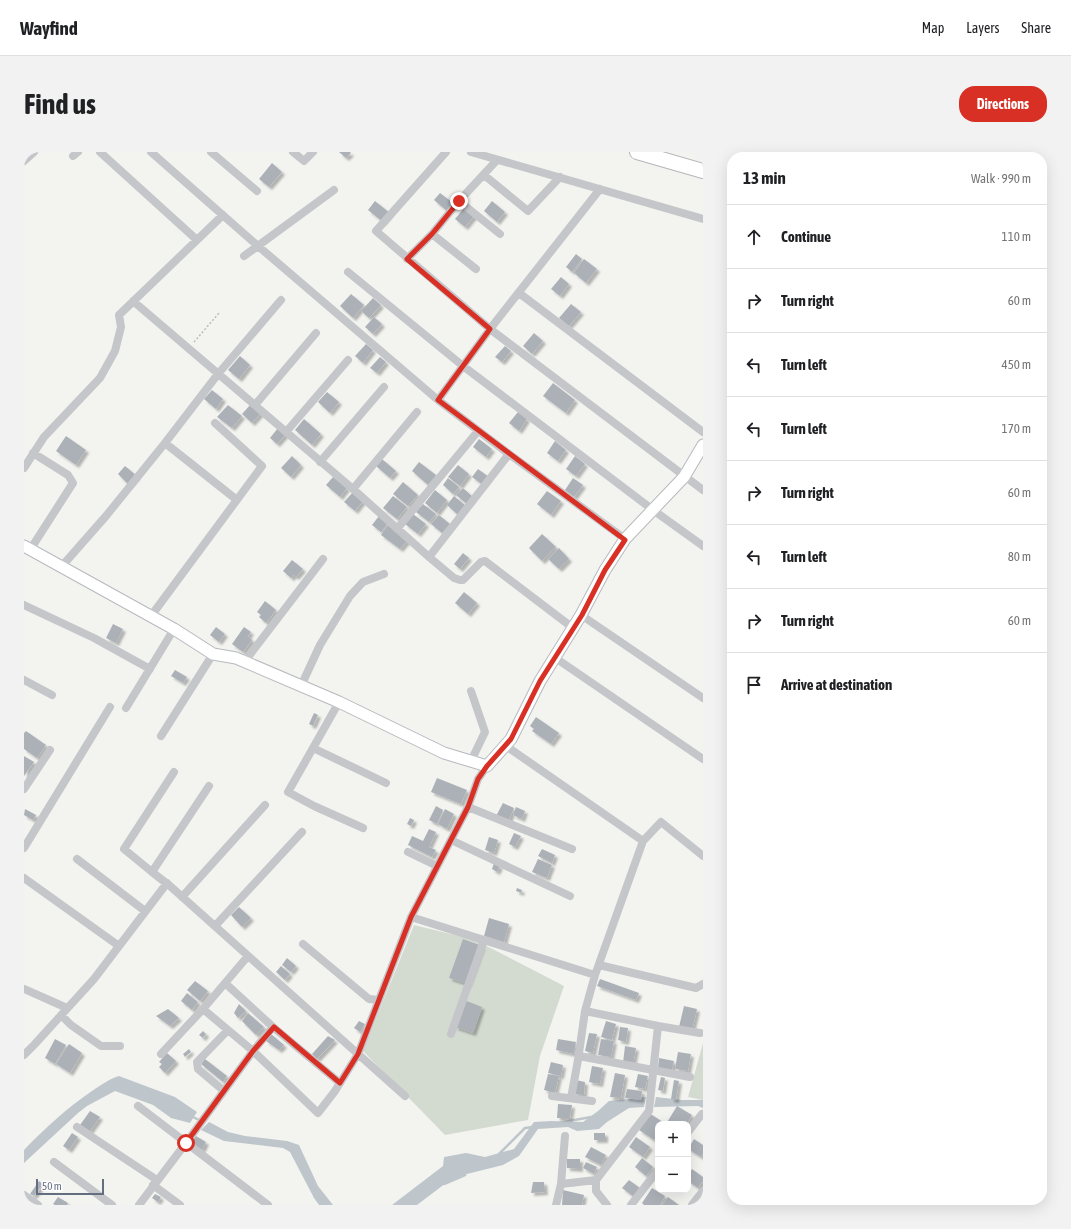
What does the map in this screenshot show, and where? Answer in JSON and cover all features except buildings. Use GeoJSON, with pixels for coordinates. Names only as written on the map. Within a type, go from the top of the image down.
{"type":"FeatureCollection","features":[{"type":"Feature","properties":{"kind":"highway"},"geometry":{"type":"LineString","coordinates":[[638,152],[703,171]]}},
{"type":"Feature","properties":{"kind":"street"},"geometry":{"type":"LineString","coordinates":[[24,161],[34,152]]}},
{"type":"Feature","properties":{"kind":"street"},"geometry":{"type":"LineString","coordinates":[[100,152],[198,240]]}},
{"type":"Feature","properties":{"kind":"street"},"geometry":{"type":"LineString","coordinates":[[151,152],[223,216],[438,400],[625,540]]}},
{"type":"Feature","properties":{"kind":"street"},"geometry":{"type":"LineString","coordinates":[[211,152],[257,191]]}},
{"type":"Feature","properties":{"kind":"street"},"geometry":{"type":"LineString","coordinates":[[293,152],[304,161],[313,152]]}},
{"type":"Feature","properties":{"kind":"street"},"geometry":{"type":"LineString","coordinates":[[446,152],[376,232],[490,329],[703,490]]}},
{"type":"Feature","properties":{"kind":"street"},"geometry":{"type":"LineString","coordinates":[[471,152],[703,219]]}},
{"type":"Feature","properties":{"kind":"street"},"geometry":{"type":"LineString","coordinates":[[407,259],[432,234],[459,201],[497,160]]}},
{"type":"Feature","properties":{"kind":"street"},"geometry":{"type":"LineString","coordinates":[[484,175],[528,211],[560,178]]}},
{"type":"Feature","properties":{"kind":"street"},"geometry":{"type":"LineString","coordinates":[[438,400],[490,329],[600,189]]}},
{"type":"Feature","properties":{"kind":"street"},"geometry":{"type":"LineString","coordinates":[[244,256],[334,190]]}},
{"type":"Feature","properties":{"kind":"street"},"geometry":{"type":"LineString","coordinates":[[459,201],[500,234]]}},
{"type":"Feature","properties":{"kind":"street"},"geometry":{"type":"LineString","coordinates":[[24,466],[44,437],[100,378],[115,351],[121,327],[119,315],[223,216]]}},
{"type":"Feature","properties":{"kind":"street"},"geometry":{"type":"LineString","coordinates":[[432,234],[476,269]]}},
{"type":"Feature","properties":{"kind":"street"},"geometry":{"type":"LineString","coordinates":[[348,272],[463,366],[703,546]]}},
{"type":"Feature","properties":{"kind":"street"},"geometry":{"type":"LineString","coordinates":[[519,293],[703,432]]}},
{"type":"Feature","properties":{"kind":"street"},"geometry":{"type":"LineString","coordinates":[[62,566],[106,516],[218,374],[281,300]]}},
{"type":"Feature","properties":{"kind":"street"},"geometry":{"type":"LineString","coordinates":[[133,301],[353,489],[454,578],[460,580],[465,578],[481,562],[487,561],[573,628]]}},
{"type":"Feature","properties":{"kind":"street"},"geometry":{"type":"LineString","coordinates":[[255,405],[316,333]]}},
{"type":"Feature","properties":{"kind":"street"},"geometry":{"type":"LineString","coordinates":[[286,432],[348,360]]}},
{"type":"Feature","properties":{"kind":"street"},"geometry":{"type":"LineString","coordinates":[[320,462],[384,387]]}},
{"type":"Feature","properties":{"kind":"street"},"geometry":{"type":"LineString","coordinates":[[353,489],[417,412]]}},
{"type":"Feature","properties":{"kind":"street"},"geometry":{"type":"LineString","coordinates":[[151,616],[262,466],[215,423]]}},
{"type":"Feature","properties":{"kind":"street"},"geometry":{"type":"LineString","coordinates":[[397,529],[478,431]]}},
{"type":"Feature","properties":{"kind":"street"},"geometry":{"type":"LineString","coordinates":[[165,443],[237,500]]}},
{"type":"Feature","properties":{"kind":"street"},"geometry":{"type":"LineString","coordinates":[[203,1009],[253,1051],[318,1113],[336,1091],[358,1054],[411,917],[468,807],[478,779],[487,766],[511,739],[540,681],[582,615],[605,570],[625,540],[684,477],[703,445]]}},
{"type":"Feature","properties":{"kind":"street"},"geometry":{"type":"LineString","coordinates":[[33,453],[68,475],[73,483],[27,548],[174,629],[213,654],[236,658],[339,702],[444,753],[487,766]]}},
{"type":"Feature","properties":{"kind":"street"},"geometry":{"type":"LineString","coordinates":[[429,557],[509,454]]}},
{"type":"Feature","properties":{"kind":"street"},"geometry":{"type":"LineString","coordinates":[[245,662],[323,560]]}},
{"type":"Feature","properties":{"kind":"street"},"geometry":{"type":"LineString","coordinates":[[301,686],[320,645],[350,596],[363,582],[384,574]]}},
{"type":"Feature","properties":{"kind":"street"},"geometry":{"type":"LineString","coordinates":[[24,605],[94,638],[150,669]]}},
{"type":"Feature","properties":{"kind":"street"},"geometry":{"type":"LineString","coordinates":[[582,615],[703,698]]}},
{"type":"Feature","properties":{"kind":"street"},"geometry":{"type":"LineString","coordinates":[[126,708],[174,629]]}},
{"type":"Feature","properties":{"kind":"street"},"geometry":{"type":"LineString","coordinates":[[161,736],[213,654]]}},
{"type":"Feature","properties":{"kind":"street"},"geometry":{"type":"LineString","coordinates":[[554,657],[703,759]]}},
{"type":"Feature","properties":{"kind":"street"},"geometry":{"type":"LineString","coordinates":[[24,680],[52,695]]}},
{"type":"Feature","properties":{"kind":"street"},"geometry":{"type":"LineString","coordinates":[[471,691],[485,732],[471,761]]}},
{"type":"Feature","properties":{"kind":"street"},"geometry":{"type":"LineString","coordinates":[[339,702],[288,792],[314,806],[362,828]]}},
{"type":"Feature","properties":{"kind":"street"},"geometry":{"type":"LineString","coordinates":[[24,848],[110,707]]}},
{"type":"Feature","properties":{"kind":"street"},"geometry":{"type":"LineString","coordinates":[[506,746],[643,841]]}},
{"type":"Feature","properties":{"kind":"street"},"geometry":{"type":"LineString","coordinates":[[313,748],[386,783]]}},
{"type":"Feature","properties":{"kind":"street"},"geometry":{"type":"LineString","coordinates":[[24,789],[50,750]]}},
{"type":"Feature","properties":{"kind":"street"},"geometry":{"type":"LineString","coordinates":[[174,772],[124,848],[215,926],[405,1096]]}},
{"type":"Feature","properties":{"kind":"street"},"geometry":{"type":"LineString","coordinates":[[152,872],[209,786]]}},
{"type":"Feature","properties":{"kind":"street"},"geometry":{"type":"LineString","coordinates":[[182,897],[265,805]]}},
{"type":"Feature","properties":{"kind":"street"},"geometry":{"type":"LineString","coordinates":[[468,807],[572,849]]}},
{"type":"Feature","properties":{"kind":"street"},"geometry":{"type":"LineString","coordinates":[[571,1098],[579,1056],[585,1011],[595,975],[643,841],[661,822],[703,856]]}},
{"type":"Feature","properties":{"kind":"street"},"geometry":{"type":"LineString","coordinates":[[215,926],[302,832]]}},
{"type":"Feature","properties":{"kind":"street"},"geometry":{"type":"LineString","coordinates":[[451,840],[570,896]]}},
{"type":"Feature","properties":{"kind":"street"},"geometry":{"type":"LineString","coordinates":[[408,852],[437,866]]}},
{"type":"Feature","properties":{"kind":"street"},"geometry":{"type":"LineString","coordinates":[[77,859],[145,911]]}},
{"type":"Feature","properties":{"kind":"street"},"geometry":{"type":"LineString","coordinates":[[24,878],[119,946]]}},
{"type":"Feature","properties":{"kind":"street"},"geometry":{"type":"LineString","coordinates":[[24,1055],[94,979],[166,883]]}},
{"type":"Feature","properties":{"kind":"street"},"geometry":{"type":"LineString","coordinates":[[411,917],[595,975]]}},
{"type":"Feature","properties":{"kind":"street"},"geometry":{"type":"LineString","coordinates":[[451,1034],[484,940]]}},
{"type":"Feature","properties":{"kind":"street"},"geometry":{"type":"LineString","coordinates":[[303,944],[369,999],[379,1000]]}},
{"type":"Feature","properties":{"kind":"street"},"geometry":{"type":"LineString","coordinates":[[161,1054],[203,1009],[248,956]]}},
{"type":"Feature","properties":{"kind":"street"},"geometry":{"type":"LineString","coordinates":[[598,965],[696,988],[703,984]]}},
{"type":"Feature","properties":{"kind":"street"},"geometry":{"type":"LineString","coordinates":[[225,983],[340,1083]]}},
{"type":"Feature","properties":{"kind":"street"},"geometry":{"type":"LineString","coordinates":[[24,989],[67,1008]]}},
{"type":"Feature","properties":{"kind":"street"},"geometry":{"type":"LineString","coordinates":[[585,1011],[700,1033]]}},
{"type":"Feature","properties":{"kind":"street"},"geometry":{"type":"LineString","coordinates":[[61,1015],[71,1025],[101,1046],[120,1046]]}},
{"type":"Feature","properties":{"kind":"street"},"geometry":{"type":"LineString","coordinates":[[607,1205],[596,1192],[596,1180],[649,1110],[658,1026]]}},
{"type":"Feature","properties":{"kind":"street"},"geometry":{"type":"LineString","coordinates":[[138,1205],[186,1143],[253,1051],[274,1027]]}},
{"type":"Feature","properties":{"kind":"street"},"geometry":{"type":"LineString","coordinates":[[224,1091],[196,1066],[197,1062],[228,1030]]}},
{"type":"Feature","properties":{"kind":"street"},"geometry":{"type":"LineString","coordinates":[[579,1056],[690,1077]]}},
{"type":"Feature","properties":{"kind":"street"},"geometry":{"type":"LineString","coordinates":[[552,1096],[592,1101]]}},
{"type":"Feature","properties":{"kind":"street"},"geometry":{"type":"LineString","coordinates":[[138,1106],[268,1205]]}},
{"type":"Feature","properties":{"kind":"street"},"geometry":{"type":"LineString","coordinates":[[691,1128],[702,1114]]}},
{"type":"Feature","properties":{"kind":"street"},"geometry":{"type":"LineString","coordinates":[[77,1127],[155,1183],[180,1205]]}},
{"type":"Feature","properties":{"kind":"street"},"geometry":{"type":"LineString","coordinates":[[556,1205],[561,1184],[565,1136]]}},
{"type":"Feature","properties":{"kind":"street"},"geometry":{"type":"LineString","coordinates":[[54,1162],[112,1205]]}},
{"type":"Feature","properties":{"kind":"street"},"geometry":{"type":"LineString","coordinates":[[631,1205],[655,1174]]}},
{"type":"Feature","properties":{"kind":"street"},"geometry":{"type":"LineString","coordinates":[[561,1184],[596,1180]]}},
{"type":"Feature","properties":{"kind":"street"},"geometry":{"type":"LineString","coordinates":[[692,1205],[703,1190]]}},
{"type":"Feature","properties":{"kind":"street"},"geometry":{"type":"LineString","coordinates":[[24,1195],[38,1205]]}},
{"type":"Feature","properties":{"kind":"path"},"geometry":{"type":"LineString","coordinates":[[188,348],[219,313]]}},
{"type":"Feature","properties":{"kind":"shaded area"},"geometry":{"type":"Polygon","coordinates":[[[414,925],[475,940],[564,986],[540,1056],[528,1120],[445,1135],[363,1051],[414,925]]]}},
{"type":"Feature","properties":{"kind":"shaded area"},"geometry":{"type":"Polygon","coordinates":[[[703,1043],[703,1100],[688,1097],[703,1043]]]}},
{"type":"Feature","properties":{"kind":"shaded area"},"geometry":{"type":"Polygon","coordinates":[[[119,1076],[175,1097],[197,1112],[190,1123],[171,1118],[153,1105],[115,1091],[87,1106],[78,1113],[24,1163],[24,1150],[48,1126],[65,1111],[105,1082],[119,1076]]]}},
{"type":"Feature","properties":{"kind":"shaded area"},"geometry":{"type":"Polygon","coordinates":[[[646,1097],[644,1107],[629,1108],[599,1129],[577,1131],[568,1127],[538,1129],[519,1156],[503,1165],[467,1174],[446,1183],[417,1205],[392,1205],[443,1166],[444,1157],[466,1153],[485,1157],[514,1149],[534,1122],[583,1122],[609,1101],[646,1097]]]}},
{"type":"Feature","properties":{"kind":"shaded area"},"geometry":{"type":"Polygon","coordinates":[[[656,1097],[682,1100],[703,1100],[703,1108],[698,1106],[654,1107],[656,1097]]]}},
{"type":"Feature","properties":{"kind":"shaded area"},"geometry":{"type":"Polygon","coordinates":[[[209,1122],[228,1132],[245,1136],[287,1141],[299,1145],[318,1186],[333,1205],[319,1205],[290,1152],[283,1148],[224,1141],[201,1130],[209,1122]]]}},
{"type":"Feature","properties":{"kind":"waterway"},"geometry":{"type":"LineString","coordinates":[[191,1116],[201,1121]]}},
{"type":"Feature","properties":{"kind":"waterway"},"geometry":{"type":"LineString","coordinates":[[564,1122],[591,1117]]}},
{"type":"Feature","properties":{"kind":"waterway"},"geometry":{"type":"LineString","coordinates":[[499,1154],[525,1128],[533,1127]]}},
{"type":"Feature","properties":{"kind":"waterway"},"geometry":{"type":"LineString","coordinates":[[444,1184],[465,1175]]}},
{"type":"Feature","properties":{"kind":"route"},"geometry":{"type":"LineString","coordinates":[[186,1143],[253,1051],[274,1027],[340,1083],[358,1054],[411,917],[468,807],[478,779],[487,766],[511,739],[540,681],[582,615],[605,570],[625,540],[438,400],[490,329],[407,259],[432,234],[459,201]]}}]}
